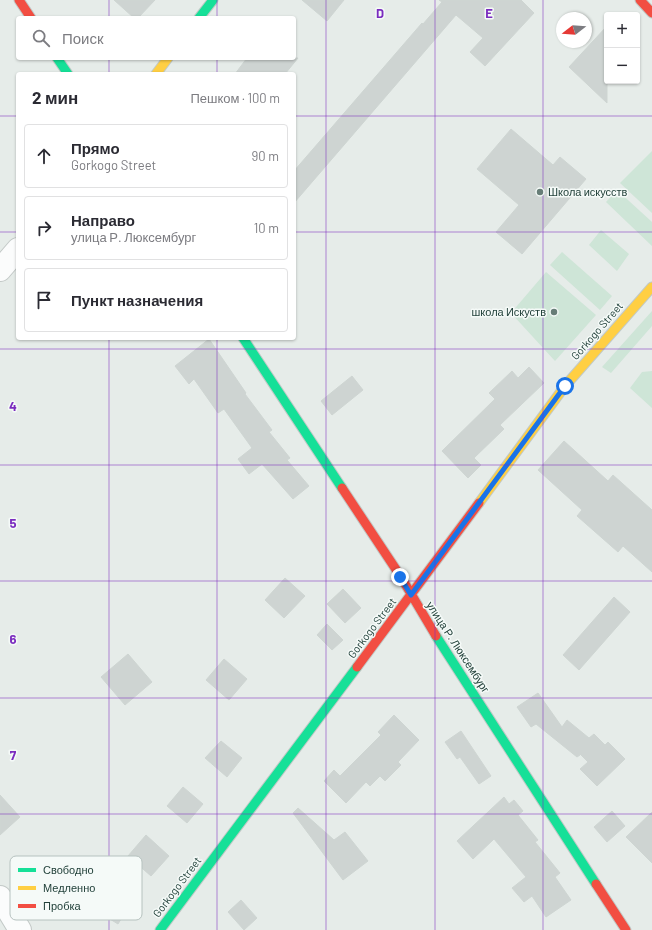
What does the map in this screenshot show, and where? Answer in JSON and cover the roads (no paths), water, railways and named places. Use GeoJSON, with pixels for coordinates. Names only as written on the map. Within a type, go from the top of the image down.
{"type":"FeatureCollection","features":[{"type":"Feature","properties":{"kind":"street"},"geometry":{"type":"LineString","coordinates":[[18,0],[30,16]]}},
{"type":"Feature","properties":{"kind":"street"},"geometry":{"type":"LineString","coordinates":[[201,16],[213,0]]}},
{"type":"Feature","properties":{"kind":"street"},"geometry":{"type":"LineString","coordinates":[[640,0],[652,13]]}},
{"type":"Feature","properties":{"kind":"street"},"geometry":{"type":"LineString","coordinates":[[58,60],[67,72]]}},
{"type":"Feature","properties":{"kind":"street"},"geometry":{"type":"LineString","coordinates":[[158,72],[166,60]]}},
{"type":"Feature","properties":{"kind":"street"},"geometry":{"type":"LineString","coordinates":[[0,270],[16,251]]}},
{"type":"Feature","properties":{"kind":"street","name":"Gorkogo Street"},"geometry":{"type":"LineString","coordinates":[[160,930],[411,595],[565,386],[652,287]]}},
{"type":"Feature","properties":{"kind":"street","name":"улица Р. Люксембург"},"geometry":{"type":"LineString","coordinates":[[244,340],[411,595],[626,930]]}},
{"type":"Feature","properties":{"kind":"street"},"geometry":{"type":"LineString","coordinates":[[0,897],[10,914]]}},
{"type":"Feature","properties":{"kind":"street"},"geometry":{"type":"LineString","coordinates":[[14,920],[20,930]]}},
{"type":"Feature","properties":{"kind":"place","name":"Школа искусств"},"geometry":{"type":"Point","coordinates":[540,192]}},
{"type":"Feature","properties":{"kind":"place","name":"школа Искуств"},"geometry":{"type":"Point","coordinates":[554,312]}}]}
